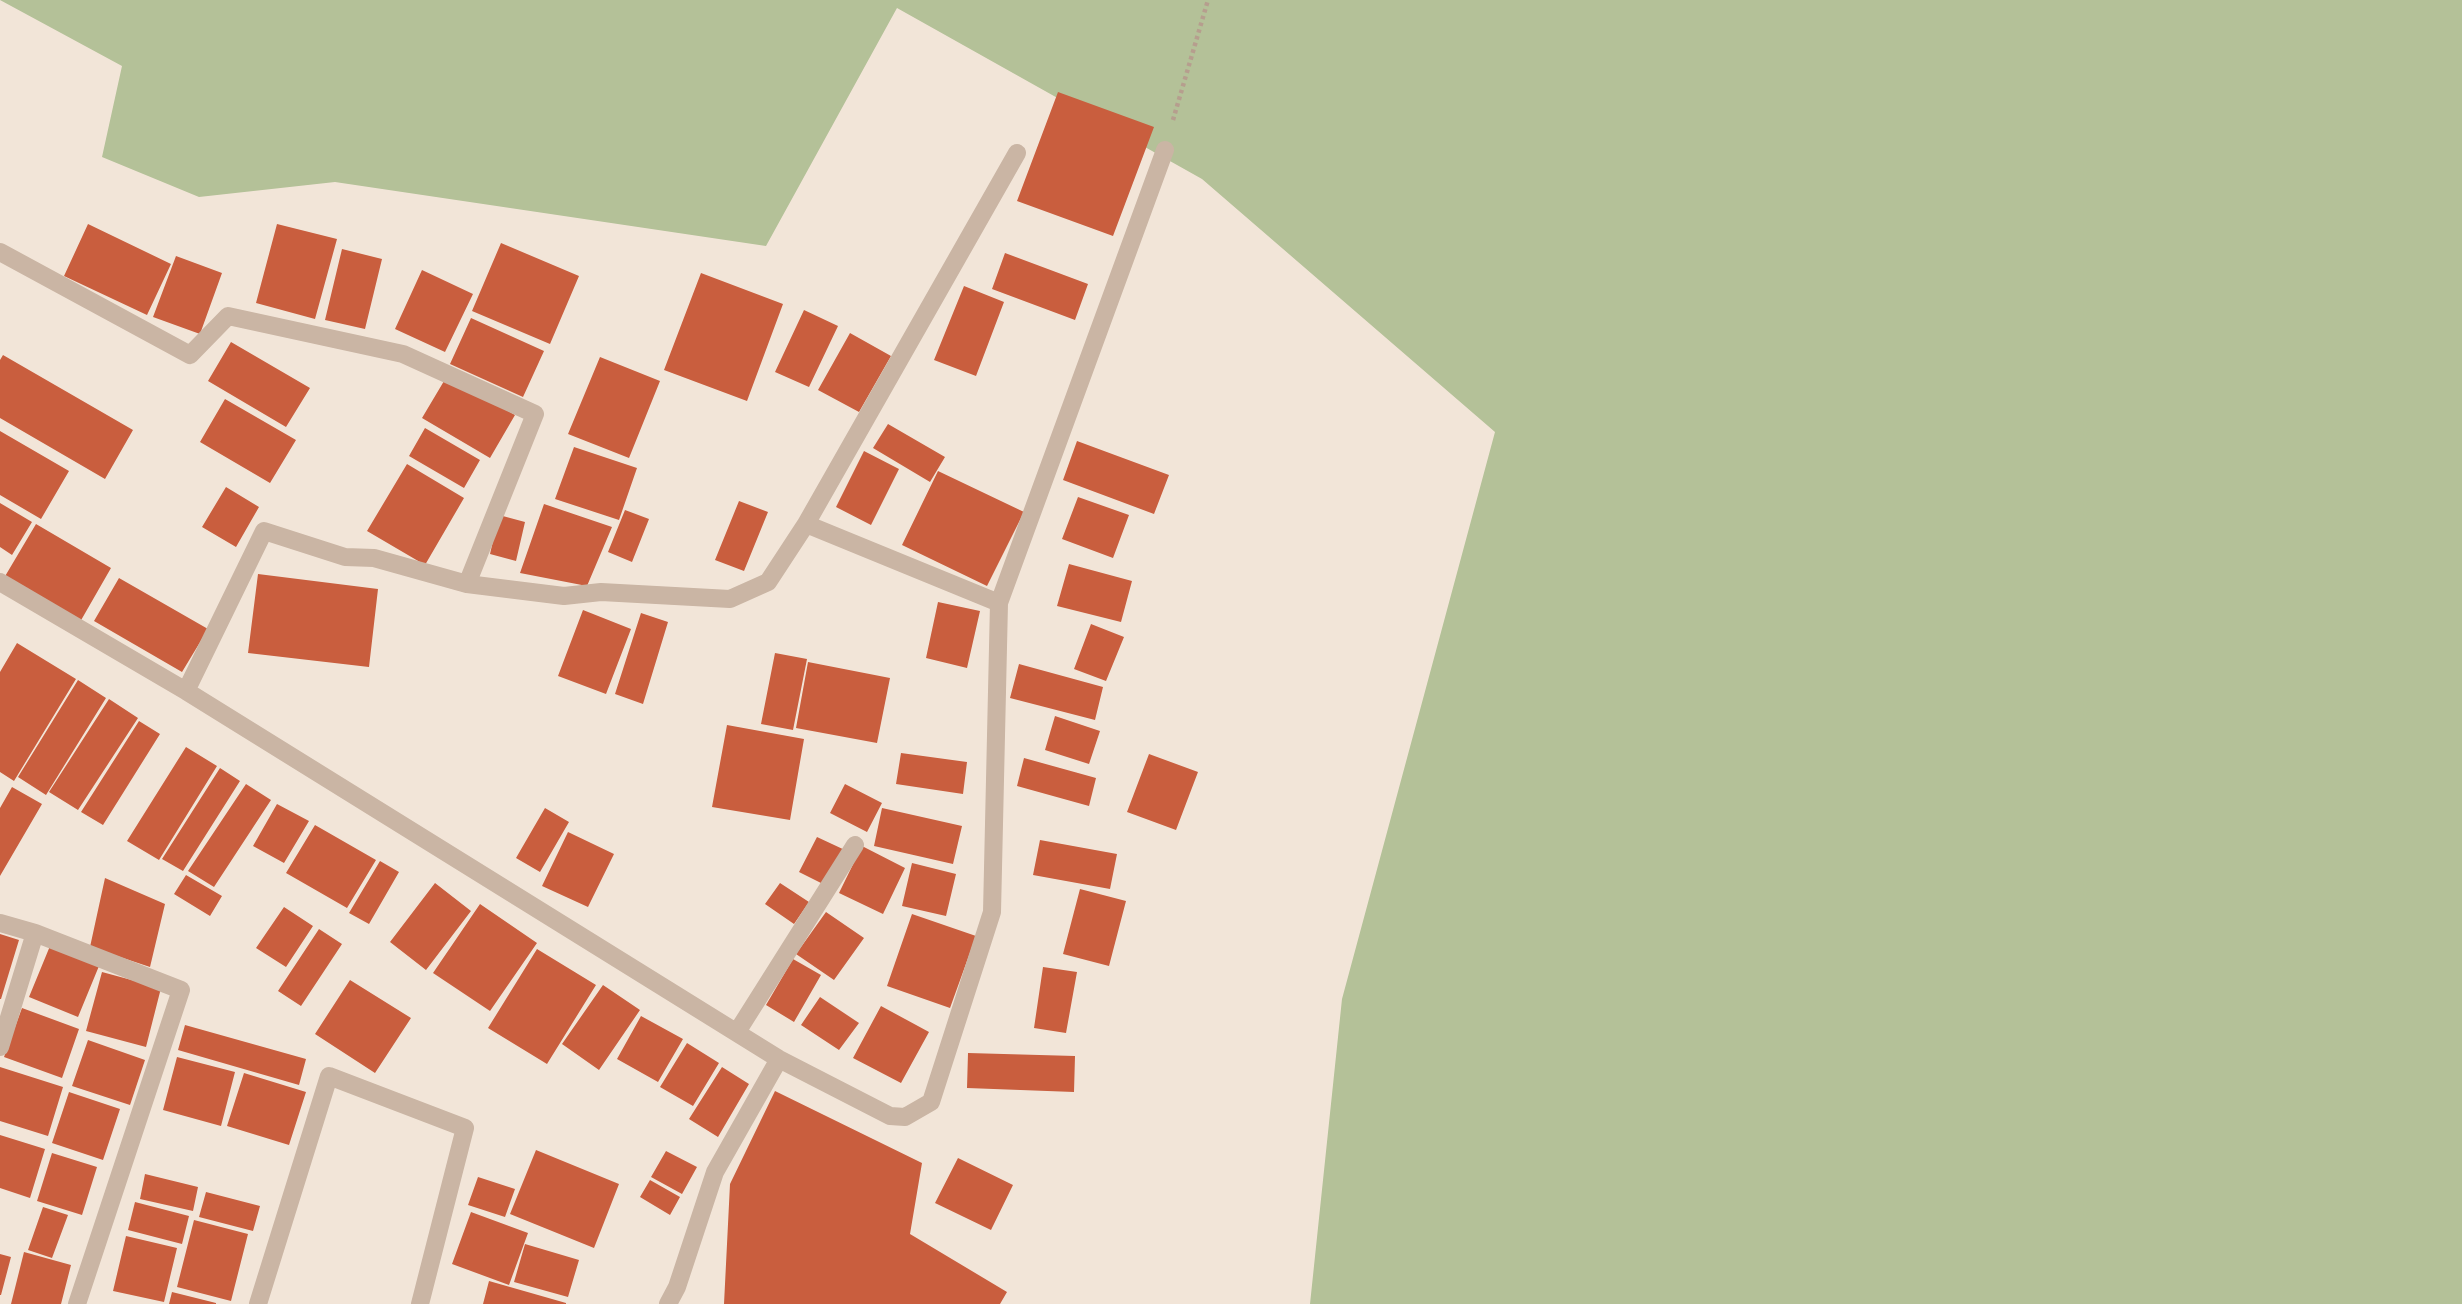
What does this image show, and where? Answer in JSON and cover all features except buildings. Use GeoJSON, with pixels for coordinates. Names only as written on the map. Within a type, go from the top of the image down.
{"type":"FeatureCollection","features":[{"type":"Feature","properties":{"kind":"street"},"geometry":{"type":"LineString","coordinates":[[0,582],[186,691],[779,1059],[890,1116],[905,1117],[931,1102],[992,912],[999,603],[1165,150]]}},
{"type":"Feature","properties":{"kind":"street"},"geometry":{"type":"LineString","coordinates":[[186,691],[264,530],[345,557],[374,558],[467,584],[564,596],[601,592],[730,599],[768,582],[806,524],[1017,153]]}},
{"type":"Feature","properties":{"kind":"street"},"geometry":{"type":"LineString","coordinates":[[0,252],[190,355],[228,316],[402,354],[535,414],[467,584]]}},
{"type":"Feature","properties":{"kind":"street"},"geometry":{"type":"LineString","coordinates":[[806,524],[999,603]]}},
{"type":"Feature","properties":{"kind":"street"},"geometry":{"type":"LineString","coordinates":[[737,1032],[855,845]]}},
{"type":"Feature","properties":{"kind":"street"},"geometry":{"type":"LineString","coordinates":[[0,923],[35,933],[181,990],[77,1304]]}},
{"type":"Feature","properties":{"kind":"street"},"geometry":{"type":"LineString","coordinates":[[0,1047],[35,933]]}},
{"type":"Feature","properties":{"kind":"street"},"geometry":{"type":"LineString","coordinates":[[668,1304],[677,1287],[715,1172],[779,1059]]}},
{"type":"Feature","properties":{"kind":"street"},"geometry":{"type":"LineString","coordinates":[[258,1304],[329,1076],[465,1128],[420,1304]]}},
{"type":"Feature","properties":{"kind":"path"},"geometry":{"type":"LineString","coordinates":[[1165,150],[1208,0]]}},
{"type":"Feature","properties":{"kind":"green space"},"geometry":{"type":"Polygon","coordinates":[[[0,0],[2462,0],[2462,1304],[1310,1304],[1342,999],[1495,432],[1202,179],[897,8],[766,246],[335,182],[199,197],[102,157],[122,66],[0,0]]]}}]}
